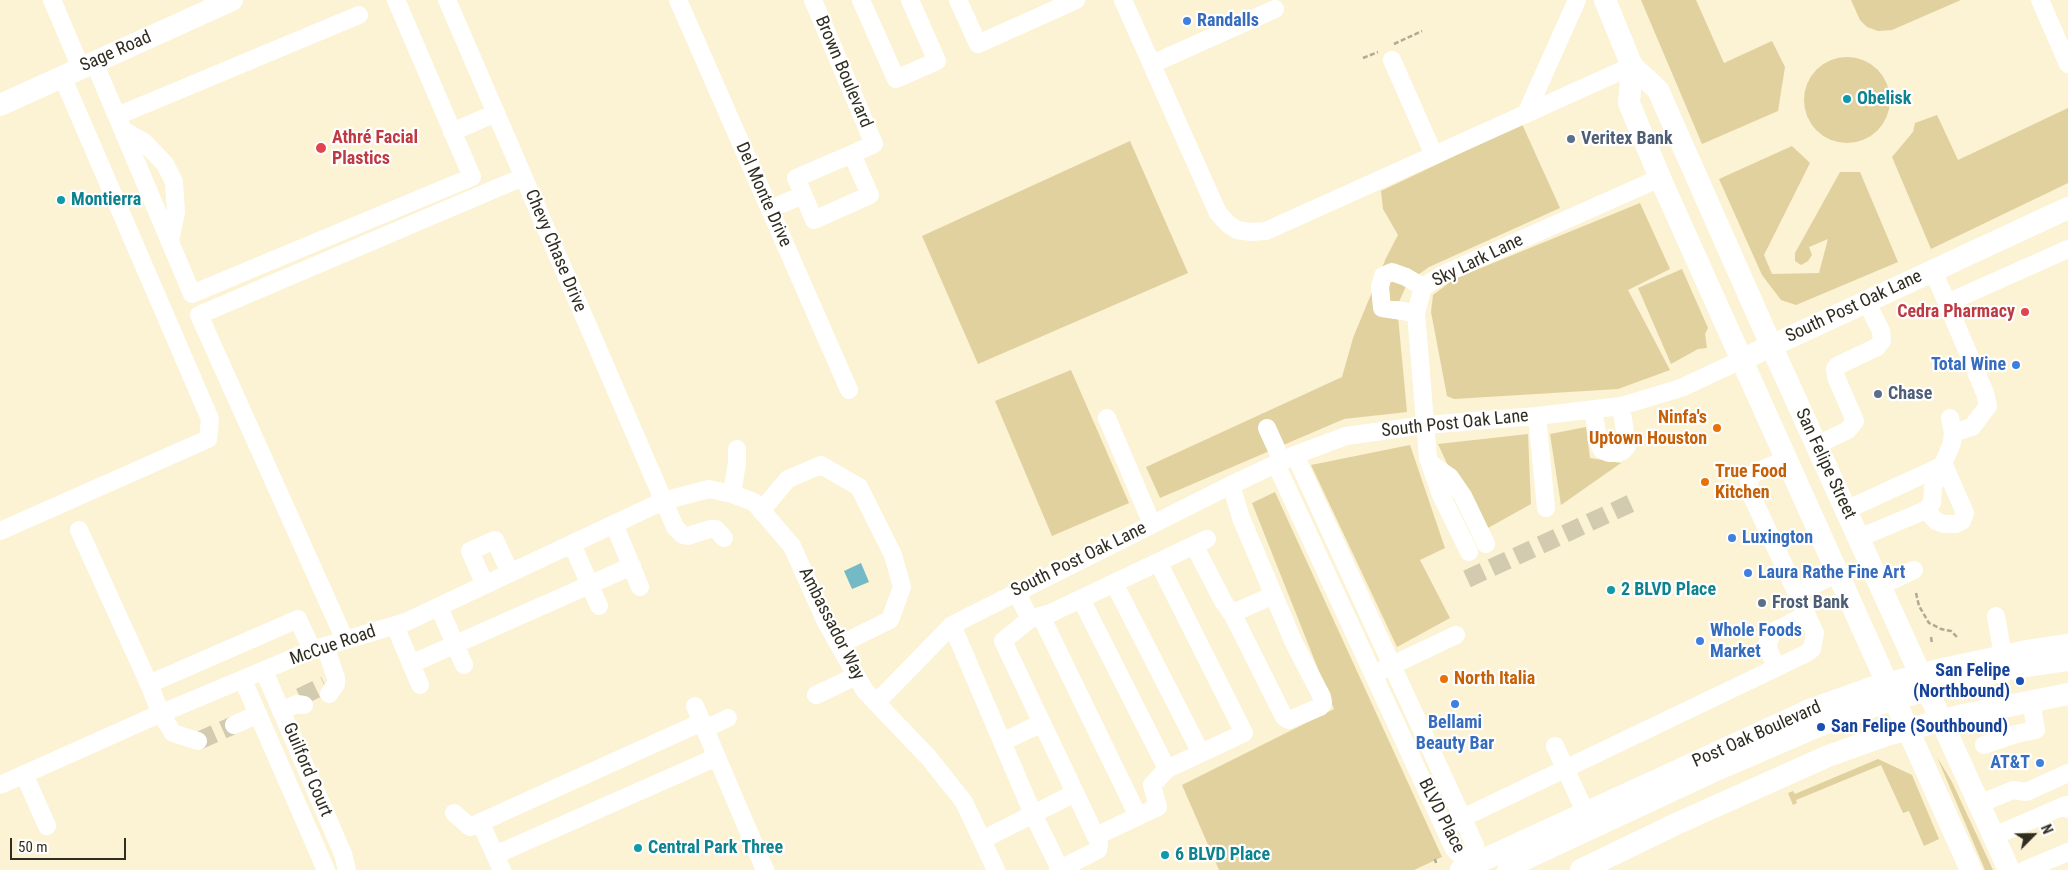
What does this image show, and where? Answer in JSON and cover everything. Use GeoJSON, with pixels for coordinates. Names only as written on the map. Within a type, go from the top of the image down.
{"type":"FeatureCollection","features":[{"type":"Feature","properties":{"kind":"main road","name":"Sage Road"},"geometry":{"type":"LineString","coordinates":[[0,105],[232,0]]}},
{"type":"Feature","properties":{"kind":"main road","name":"San Felipe Street"},"geometry":{"type":"LineString","coordinates":[[1605,0],[1632,66],[1658,90],[1771,345],[2009,870]]}},
{"type":"Feature","properties":{"kind":"main road","name":"San Felipe Street"},"geometry":{"type":"LineString","coordinates":[[1632,66],[1629,103],[1660,178],[1971,870]]}},
{"type":"Feature","properties":{"kind":"main road","name":"South Post Oak Lane"},"geometry":{"type":"LineString","coordinates":[[1741,360],[1933,270],[2067,211]]}},
{"type":"Feature","properties":{"kind":"main road","name":"Post Oak Boulevard"},"geometry":{"type":"LineString","coordinates":[[1468,869],[1812,709],[1898,707],[1931,697],[2003,656],[2068,644]]}},
{"type":"Feature","properties":{"kind":"main road","name":"Post Oak Boulevard"},"geometry":{"type":"LineString","coordinates":[[1581,870],[1795,769],[1828,756],[1898,707],[1931,697],[2031,701],[2068,694]]}},
{"type":"Feature","properties":{"kind":"street"},"geometry":{"type":"LineString","coordinates":[[0,531],[208,439],[210,419],[52,0]]}},
{"type":"Feature","properties":{"kind":"street"},"geometry":{"type":"LineString","coordinates":[[79,69],[120,123],[192,294],[472,177],[396,0]]}},
{"type":"Feature","properties":{"kind":"street","name":"Chevy Chase Drive"},"geometry":{"type":"LineString","coordinates":[[447,0],[675,527],[683,535],[688,536],[716,529],[724,538]]}},
{"type":"Feature","properties":{"kind":"street","name":"Del Monte Drive"},"geometry":{"type":"LineString","coordinates":[[678,0],[849,390]]}},
{"type":"Feature","properties":{"kind":"street","name":"Brown Boulevard"},"geometry":{"type":"LineString","coordinates":[[813,0],[874,144],[852,154]]}},
{"type":"Feature","properties":{"kind":"street"},"geometry":{"type":"LineString","coordinates":[[861,0],[896,79],[937,61],[910,0]]}},
{"type":"Feature","properties":{"kind":"street"},"geometry":{"type":"LineString","coordinates":[[958,0],[978,44],[1076,0]]}},
{"type":"Feature","properties":{"kind":"street"},"geometry":{"type":"LineString","coordinates":[[1123,0],[1152,64],[1172,93],[1191,137],[1218,213],[1228,224],[1237,230],[1251,232],[1266,231],[1632,66]]}},
{"type":"Feature","properties":{"kind":"street"},"geometry":{"type":"LineString","coordinates":[[1526,114],[1577,0]]}},
{"type":"Feature","properties":{"kind":"street"},"geometry":{"type":"LineString","coordinates":[[2040,0],[2068,64]]}},
{"type":"Feature","properties":{"kind":"street"},"geometry":{"type":"LineString","coordinates":[[1152,64],[1275,9]]}},
{"type":"Feature","properties":{"kind":"street"},"geometry":{"type":"LineString","coordinates":[[120,123],[358,14]]}},
{"type":"Feature","properties":{"kind":"street"},"geometry":{"type":"LineString","coordinates":[[1392,60],[1434,155]]}},
{"type":"Feature","properties":{"kind":"street"},"geometry":{"type":"LineString","coordinates":[[452,132],[496,113]]}},
{"type":"Feature","properties":{"kind":"street"},"geometry":{"type":"LineString","coordinates":[[120,123],[144,142],[165,164],[174,182],[176,212],[170,241]]}},
{"type":"Feature","properties":{"kind":"street"},"geometry":{"type":"LineString","coordinates":[[852,154],[870,195],[814,220],[803,195],[796,178],[852,154]]}},
{"type":"Feature","properties":{"kind":"street"},"geometry":{"type":"LineString","coordinates":[[344,640],[199,315],[523,177]]}},
{"type":"Feature","properties":{"kind":"street","name":"Sky Lark Lane"},"geometry":{"type":"LineString","coordinates":[[1469,552],[1441,496],[1430,463],[1416,313],[1423,287],[1444,274],[1660,178]]}},
{"type":"Feature","properties":{"kind":"street"},"geometry":{"type":"LineString","coordinates":[[770,209],[803,195]]}},
{"type":"Feature","properties":{"kind":"street"},"geometry":{"type":"LineString","coordinates":[[1947,303],[2068,249]]}},
{"type":"Feature","properties":{"kind":"street"},"geometry":{"type":"LineString","coordinates":[[1859,538],[1926,510],[1932,503],[1934,487],[1952,443],[1952,425],[1972,427],[1988,406],[1985,393],[1933,270]]}},
{"type":"Feature","properties":{"kind":"street"},"geometry":{"type":"LineString","coordinates":[[1416,313],[1382,308],[1375,298],[1382,276],[1392,272],[1406,277],[1423,287]]}},
{"type":"Feature","properties":{"kind":"street"},"geometry":{"type":"LineString","coordinates":[[1817,446],[1848,430],[1856,421],[1836,377],[1835,369],[1877,347],[1882,340],[1881,330],[1866,301]]}},
{"type":"Feature","properties":{"kind":"street","name":"South Post Oak Lane"},"geometry":{"type":"LineString","coordinates":[[876,703],[952,625],[1016,591],[1285,460],[1346,436],[1425,425],[1537,416],[1621,406],[1681,388],[1741,360]]}},
{"type":"Feature","properties":{"kind":"street"},"geometry":{"type":"LineString","coordinates":[[1594,410],[1599,444],[1602,450],[1609,453],[1618,453],[1628,446],[1621,406]]}},
{"type":"Feature","properties":{"kind":"street"},"geometry":{"type":"LineString","coordinates":[[1537,416],[1546,508]]}},
{"type":"Feature","properties":{"kind":"street"},"geometry":{"type":"LineString","coordinates":[[1106,418],[1152,524]]}},
{"type":"Feature","properties":{"kind":"street"},"geometry":{"type":"LineString","coordinates":[[1267,428],[1285,460]]}},
{"type":"Feature","properties":{"kind":"street"},"geometry":{"type":"LineString","coordinates":[[732,494],[737,463],[737,449]]}},
{"type":"Feature","properties":{"kind":"street"},"geometry":{"type":"LineString","coordinates":[[1444,826],[1776,668],[1812,649],[1815,633],[1750,492],[1749,480],[1753,474],[1786,459]]}},
{"type":"Feature","properties":{"kind":"street","name":"BLVD Place"},"geometry":{"type":"LineString","coordinates":[[1285,460],[1392,666],[1463,818],[1475,846],[1468,869]]}},
{"type":"Feature","properties":{"kind":"street","name":"BLVD Place"},"geometry":{"type":"LineString","coordinates":[[1285,460],[1374,675],[1456,853],[1468,869]]}},
{"type":"Feature","properties":{"kind":"street"},"geometry":{"type":"LineString","coordinates":[[1430,463],[1450,477],[1463,496],[1486,544]]}},
{"type":"Feature","properties":{"kind":"street"},"geometry":{"type":"LineString","coordinates":[[761,511],[788,479],[821,465],[859,487],[894,555],[902,587],[890,620],[839,645]]}},
{"type":"Feature","properties":{"kind":"street"},"geometry":{"type":"LineString","coordinates":[[1846,510],[1944,465]]}},
{"type":"Feature","properties":{"kind":"street"},"geometry":{"type":"LineString","coordinates":[[1926,510],[1936,521],[1944,524],[1956,524],[1962,521],[1964,512],[1944,465]]}},
{"type":"Feature","properties":{"kind":"street"},"geometry":{"type":"LineString","coordinates":[[952,625],[1033,814],[1059,869],[1098,850],[1099,844],[1096,836],[1003,641],[1036,618],[1081,599],[1201,542],[1223,601],[1234,617],[1284,717],[1289,720],[1320,707],[1323,702],[1322,696],[1294,643],[1241,518],[1231,485]]}},
{"type":"Feature","properties":{"kind":"street","name":"Ambassador Way"},"geometry":{"type":"LineString","coordinates":[[663,501],[710,489],[754,502],[792,546],[826,622],[865,690],[929,758],[964,802],[996,870]]}},
{"type":"Feature","properties":{"kind":"street","name":"McCue Road"},"geometry":{"type":"LineString","coordinates":[[0,785],[161,714],[319,648],[395,626],[663,501]]}},
{"type":"Feature","properties":{"kind":"street"},"geometry":{"type":"LineString","coordinates":[[614,524],[640,587]]}},
{"type":"Feature","properties":{"kind":"street"},"geometry":{"type":"LineString","coordinates":[[79,530],[161,714],[173,734],[198,741]]}},
{"type":"Feature","properties":{"kind":"street"},"geometry":{"type":"LineString","coordinates":[[484,585],[470,551],[495,540],[510,573]]}},
{"type":"Feature","properties":{"kind":"street"},"geometry":{"type":"LineString","coordinates":[[572,544],[599,606]]}},
{"type":"Feature","properties":{"kind":"street"},"geometry":{"type":"LineString","coordinates":[[1096,836],[1158,807],[1152,785],[1167,769],[1244,733],[1158,562]]}},
{"type":"Feature","properties":{"kind":"street"},"geometry":{"type":"LineString","coordinates":[[411,664],[632,566]]}},
{"type":"Feature","properties":{"kind":"street"},"geometry":{"type":"LineString","coordinates":[[1880,586],[1914,570]]}},
{"type":"Feature","properties":{"kind":"street"},"geometry":{"type":"LineString","coordinates":[[1796,593],[1838,573]]}},
{"type":"Feature","properties":{"kind":"street"},"geometry":{"type":"LineString","coordinates":[[1114,583],[1201,753]]}},
{"type":"Feature","properties":{"kind":"street"},"geometry":{"type":"LineString","coordinates":[[1016,591],[1036,618],[1138,816]]}},
{"type":"Feature","properties":{"kind":"street"},"geometry":{"type":"LineString","coordinates":[[1234,617],[1234,612],[1274,595]]}},
{"type":"Feature","properties":{"kind":"street"},"geometry":{"type":"LineString","coordinates":[[1081,599],[1167,769]]}},
{"type":"Feature","properties":{"kind":"street"},"geometry":{"type":"LineString","coordinates":[[439,607],[464,665]]}},
{"type":"Feature","properties":{"kind":"street"},"geometry":{"type":"LineString","coordinates":[[1776,668],[1768,644],[1773,632],[1806,615]]}},
{"type":"Feature","properties":{"kind":"street"},"geometry":{"type":"LineString","coordinates":[[1996,616],[2003,656]]}},
{"type":"Feature","properties":{"kind":"street"},"geometry":{"type":"LineString","coordinates":[[149,684],[298,619],[319,648],[336,678],[336,684],[329,689]]}},
{"type":"Feature","properties":{"kind":"street"},"geometry":{"type":"LineString","coordinates":[[395,626],[420,685]]}},
{"type":"Feature","properties":{"kind":"street"},"geometry":{"type":"LineString","coordinates":[[1374,675],[1456,635]]}},
{"type":"Feature","properties":{"kind":"street"},"geometry":{"type":"LineString","coordinates":[[1931,697],[2019,669],[2068,662]]}},
{"type":"Feature","properties":{"kind":"street","name":"Guilford Court"},"geometry":{"type":"LineString","coordinates":[[264,671],[343,854],[347,870]]}},
{"type":"Feature","properties":{"kind":"street"},"geometry":{"type":"LineString","coordinates":[[1931,697],[2068,673]]}},
{"type":"Feature","properties":{"kind":"street"},"geometry":{"type":"LineString","coordinates":[[816,694],[856,676]]}},
{"type":"Feature","properties":{"kind":"street","name":"Guilford Court"},"geometry":{"type":"LineString","coordinates":[[243,680],[326,870]]}},
{"type":"Feature","properties":{"kind":"street"},"geometry":{"type":"LineString","coordinates":[[1984,746],[2016,734],[2036,730],[2031,701]]}},
{"type":"Feature","properties":{"kind":"street"},"geometry":{"type":"LineString","coordinates":[[282,711],[301,702]]}},
{"type":"Feature","properties":{"kind":"street"},"geometry":{"type":"LineString","coordinates":[[695,706],[765,870]]}},
{"type":"Feature","properties":{"kind":"street"},"geometry":{"type":"LineString","coordinates":[[1506,870],[1712,774],[1803,734],[1898,707]]}},
{"type":"Feature","properties":{"kind":"street"},"geometry":{"type":"LineString","coordinates":[[1533,870],[1748,768],[1898,707]]}},
{"type":"Feature","properties":{"kind":"street"},"geometry":{"type":"LineString","coordinates":[[234,725],[258,714]]}},
{"type":"Feature","properties":{"kind":"street"},"geometry":{"type":"LineString","coordinates":[[454,813],[470,827],[703,726],[728,718]]}},
{"type":"Feature","properties":{"kind":"street"},"geometry":{"type":"LineString","coordinates":[[1002,742],[1042,723]]}},
{"type":"Feature","properties":{"kind":"street"},"geometry":{"type":"LineString","coordinates":[[270,742],[291,733]]}},
{"type":"Feature","properties":{"kind":"street"},"geometry":{"type":"LineString","coordinates":[[1555,746],[1586,814]]}},
{"type":"Feature","properties":{"kind":"street"},"geometry":{"type":"LineString","coordinates":[[480,822],[499,862],[717,757]]}},
{"type":"Feature","properties":{"kind":"street"},"geometry":{"type":"LineString","coordinates":[[1980,804],[2013,790],[2026,792],[2068,773]]}},
{"type":"Feature","properties":{"kind":"street"},"geometry":{"type":"LineString","coordinates":[[24,774],[47,826]]}},
{"type":"Feature","properties":{"kind":"street"},"geometry":{"type":"LineString","coordinates":[[982,840],[1075,793]]}},
{"type":"Feature","properties":{"kind":"street"},"geometry":{"type":"LineString","coordinates":[[1994,836],[2066,805],[2068,809]]}},
{"type":"Feature","properties":{"kind":"street"},"geometry":{"type":"LineString","coordinates":[[2025,870],[2068,852]]}},
{"type":"Feature","properties":{"kind":"path"},"geometry":{"type":"LineString","coordinates":[[1916,593],[1919,606],[1929,623],[1941,629],[1952,631],[1958,638]]}},
{"type":"Feature","properties":{"kind":"path"},"geometry":{"type":"LineString","coordinates":[[1926,641],[1931,637],[1932,643]]}},
{"type":"Feature","properties":{"kind":"path"},"geometry":{"type":"LineString","coordinates":[[1434,859],[1436,863]]}},
{"type":"Feature","properties":{"kind":"shaded area"},"geometry":{"type":"Polygon","coordinates":[[[1641,0],[1696,0],[1724,63],[1772,41],[1785,67],[1778,111],[1702,144],[1641,0]]]}},
{"type":"Feature","properties":{"kind":"shaded area"},"geometry":{"type":"Polygon","coordinates":[[[1851,0],[1961,0],[1892,30],[1878,31],[1867,27],[1860,20],[1851,0]]]}},
{"type":"Feature","properties":{"kind":"shaded area"},"geometry":{"type":"Polygon","coordinates":[[[1839,57],[1855,57],[1864,60],[1878,69],[1887,83],[1890,100],[1887,117],[1878,131],[1864,140],[1855,143],[1839,143],[1823,136],[1811,124],[1804,108],[1804,92],[1811,76],[1823,64],[1839,57]]]}},
{"type":"Feature","properties":{"kind":"shaded area"},"geometry":{"type":"Polygon","coordinates":[[[2068,108],[2068,183],[1931,249],[1892,157],[1913,132],[1915,123],[1937,115],[1958,160],[2068,108]]]}},
{"type":"Feature","properties":{"kind":"shaded area"},"geometry":{"type":"Polygon","coordinates":[[[1522,124],[1560,208],[1429,267],[1408,282],[1397,306],[1407,412],[1344,419],[1160,498],[1146,467],[1342,377],[1353,338],[1386,258],[1398,235],[1383,209],[1381,191],[1522,124]]]}},
{"type":"Feature","properties":{"kind":"shaded area"},"geometry":{"type":"Polygon","coordinates":[[[1130,141],[1188,273],[978,364],[922,236],[1130,141]]]}},
{"type":"Feature","properties":{"kind":"shaded area"},"geometry":{"type":"Polygon","coordinates":[[[1792,146],[1810,163],[1764,255],[1772,274],[1819,273],[1828,239],[1809,247],[1812,255],[1808,261],[1801,265],[1795,261],[1795,253],[1840,172],[1860,172],[1898,262],[1796,305],[1781,300],[1762,275],[1719,179],[1792,146]]]}},
{"type":"Feature","properties":{"kind":"shaded area"},"geometry":{"type":"Polygon","coordinates":[[[1640,203],[1670,269],[1628,290],[1670,370],[1618,389],[1454,399],[1447,396],[1431,312],[1433,295],[1454,279],[1640,203]]]}},
{"type":"Feature","properties":{"kind":"shaded area"},"geometry":{"type":"Polygon","coordinates":[[[1682,269],[1708,328],[1705,334],[1707,348],[1698,349],[1671,364],[1638,288],[1682,269]]]}},
{"type":"Feature","properties":{"kind":"shaded area"},"geometry":{"type":"Polygon","coordinates":[[[1071,370],[1129,503],[1052,536],[995,401],[1071,370]]]}},
{"type":"Feature","properties":{"kind":"shaded area"},"geometry":{"type":"Polygon","coordinates":[[[1586,427],[1590,458],[1621,463],[1561,505],[1550,434],[1586,427]]]}},
{"type":"Feature","properties":{"kind":"shaded area"},"geometry":{"type":"Polygon","coordinates":[[[1528,434],[1531,504],[1479,533],[1438,444],[1528,434]]]}},
{"type":"Feature","properties":{"kind":"shaded area"},"geometry":{"type":"Polygon","coordinates":[[[1410,445],[1445,548],[1420,560],[1450,618],[1397,647],[1311,465],[1410,445]]]}},
{"type":"Feature","properties":{"kind":"shaded area"},"geometry":{"type":"Polygon","coordinates":[[[1275,492],[1442,857],[1414,870],[1219,870],[1182,785],[1334,709],[1252,503],[1275,492]]]}},
{"type":"Feature","properties":{"kind":"shaded area"},"geometry":{"type":"Polygon","coordinates":[[[1937,757],[1952,782],[1993,870],[1985,870],[1937,757]]]}},
{"type":"Feature","properties":{"kind":"shaded area"},"geometry":{"type":"Polygon","coordinates":[[[1878,759],[1912,775],[1939,839],[1924,846],[1909,811],[1903,813],[1881,765],[1796,800],[1797,803],[1793,805],[1788,793],[1793,791],[1795,794],[1878,759]]]}},
{"type":"Feature","properties":{"kind":"water"},"geometry":{"type":"Polygon","coordinates":[[[861,563],[869,582],[852,589],[844,571],[861,563]]]}},
{"type":"Feature","properties":{"kind":"tunnel"},"geometry":{"type":"LineString","coordinates":[[1467,579],[1638,500]]}},
{"type":"Feature","properties":{"kind":"tunnel"},"geometry":{"type":"LineString","coordinates":[[300,697],[325,685]]}},
{"type":"Feature","properties":{"kind":"tunnel"},"geometry":{"type":"LineString","coordinates":[[198,741],[234,725]]}},
{"type":"Feature","properties":{"kind":"place","name":"Randalls"},"geometry":{"type":"Point","coordinates":[1187,21]}},
{"type":"Feature","properties":{"kind":"place","name":"Obelisk"},"geometry":{"type":"Point","coordinates":[1847,99]}},
{"type":"Feature","properties":{"kind":"place","name":"Veritex Bank"},"geometry":{"type":"Point","coordinates":[1571,139]}},
{"type":"Feature","properties":{"kind":"place","name":"Athré Facial Plastics"},"geometry":{"type":"Point","coordinates":[321,148]}},
{"type":"Feature","properties":{"kind":"place","name":"Montierra"},"geometry":{"type":"Point","coordinates":[61,200]}},
{"type":"Feature","properties":{"kind":"place","name":"Cedra Pharmacy"},"geometry":{"type":"Point","coordinates":[2025,312]}},
{"type":"Feature","properties":{"kind":"place","name":"Total Wine"},"geometry":{"type":"Point","coordinates":[2016,365]}},
{"type":"Feature","properties":{"kind":"place","name":"Chase"},"geometry":{"type":"Point","coordinates":[1878,394]}},
{"type":"Feature","properties":{"kind":"place","name":"Ninfa's Uptown Houston"},"geometry":{"type":"Point","coordinates":[1717,428]}},
{"type":"Feature","properties":{"kind":"place","name":"True Food Kitchen"},"geometry":{"type":"Point","coordinates":[1705,482]}},
{"type":"Feature","properties":{"kind":"place","name":"Luxington"},"geometry":{"type":"Point","coordinates":[1732,538]}},
{"type":"Feature","properties":{"kind":"place","name":"Laura Rathe Fine Art"},"geometry":{"type":"Point","coordinates":[1748,573]}},
{"type":"Feature","properties":{"kind":"place","name":"2 BLVD Place"},"geometry":{"type":"Point","coordinates":[1611,590]}},
{"type":"Feature","properties":{"kind":"place","name":"Frost Bank"},"geometry":{"type":"Point","coordinates":[1762,603]}},
{"type":"Feature","properties":{"kind":"place","name":"Whole Foods Market"},"geometry":{"type":"Point","coordinates":[1700,641]}},
{"type":"Feature","properties":{"kind":"place","name":"North Italia"},"geometry":{"type":"Point","coordinates":[1444,679]}},
{"type":"Feature","properties":{"kind":"place","name":"San Felipe (Northbound)"},"geometry":{"type":"Point","coordinates":[2020,681]}},
{"type":"Feature","properties":{"kind":"place","name":"Bellami Beauty Bar"},"geometry":{"type":"Point","coordinates":[1455,704]}},
{"type":"Feature","properties":{"kind":"place","name":"San Felipe (Southbound)"},"geometry":{"type":"Point","coordinates":[1821,727]}},
{"type":"Feature","properties":{"kind":"place","name":"AT&T"},"geometry":{"type":"Point","coordinates":[2040,763]}},
{"type":"Feature","properties":{"kind":"place","name":"Central Park Three"},"geometry":{"type":"Point","coordinates":[638,848]}},
{"type":"Feature","properties":{"kind":"place","name":"6 BLVD Place"},"geometry":{"type":"Point","coordinates":[1165,855]}}]}
